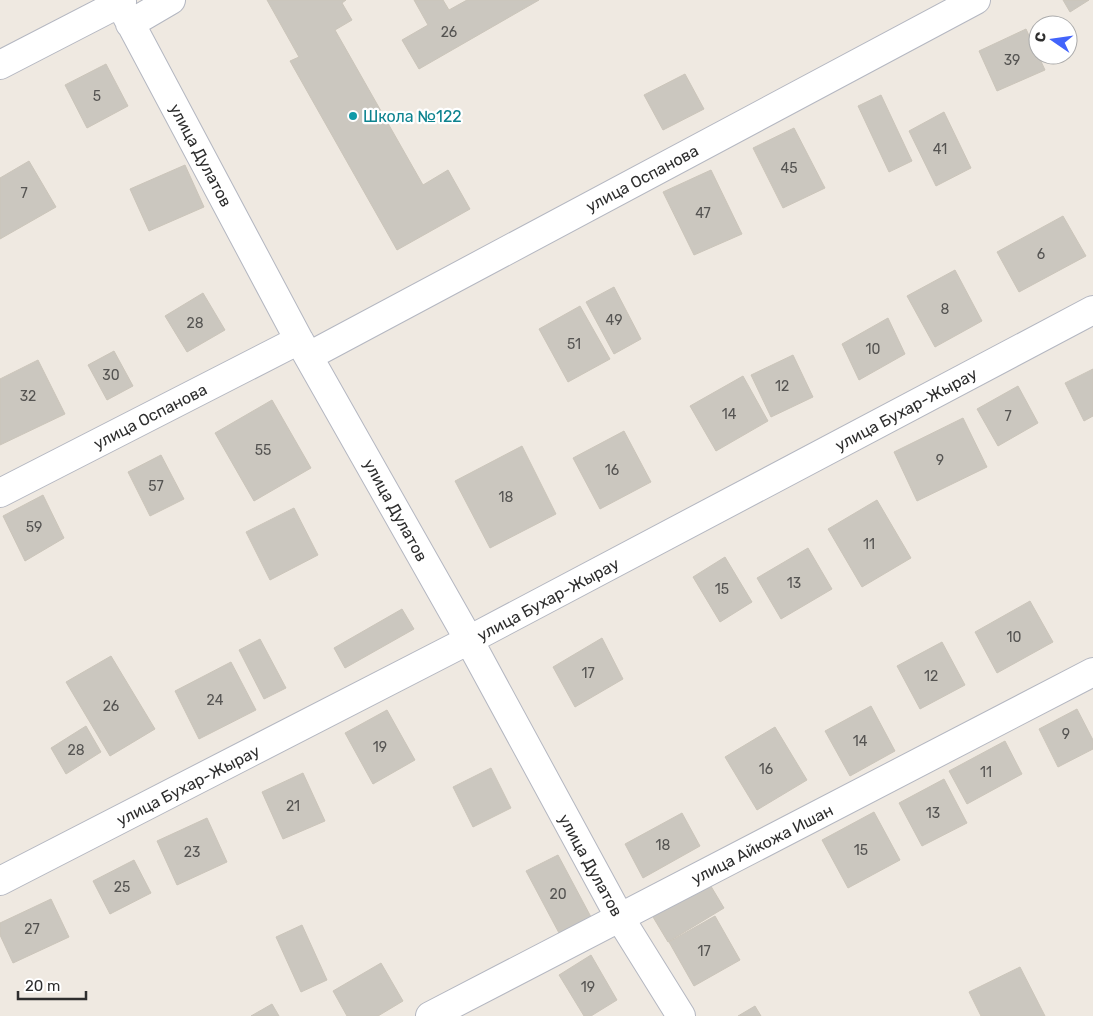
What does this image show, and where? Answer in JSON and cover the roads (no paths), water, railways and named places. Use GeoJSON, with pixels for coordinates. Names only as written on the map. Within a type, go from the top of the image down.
{"type":"FeatureCollection","features":[{"type":"Feature","properties":{"kind":"street"},"geometry":{"type":"LineString","coordinates":[[0,65],[122,7],[171,0]]}},
{"type":"Feature","properties":{"kind":"street","name":"улица Оспанова"},"geometry":{"type":"LineString","coordinates":[[0,493],[304,348],[976,0]]}},
{"type":"Feature","properties":{"kind":"street","name":"улица Дулатов"},"geometry":{"type":"LineString","coordinates":[[122,7],[304,348],[469,640],[620,918],[681,1016]]}},
{"type":"Feature","properties":{"kind":"street","name":"улица Бухар-Жырау"},"geometry":{"type":"LineString","coordinates":[[0,881],[469,640],[1093,310]]}},
{"type":"Feature","properties":{"kind":"street","name":"улица Айкожа Ишан"},"geometry":{"type":"LineString","coordinates":[[430,1016],[1093,672]]}},
{"type":"Feature","properties":{"kind":"place","name":"Школа №122"},"geometry":{"type":"Point","coordinates":[353,116]}}]}
